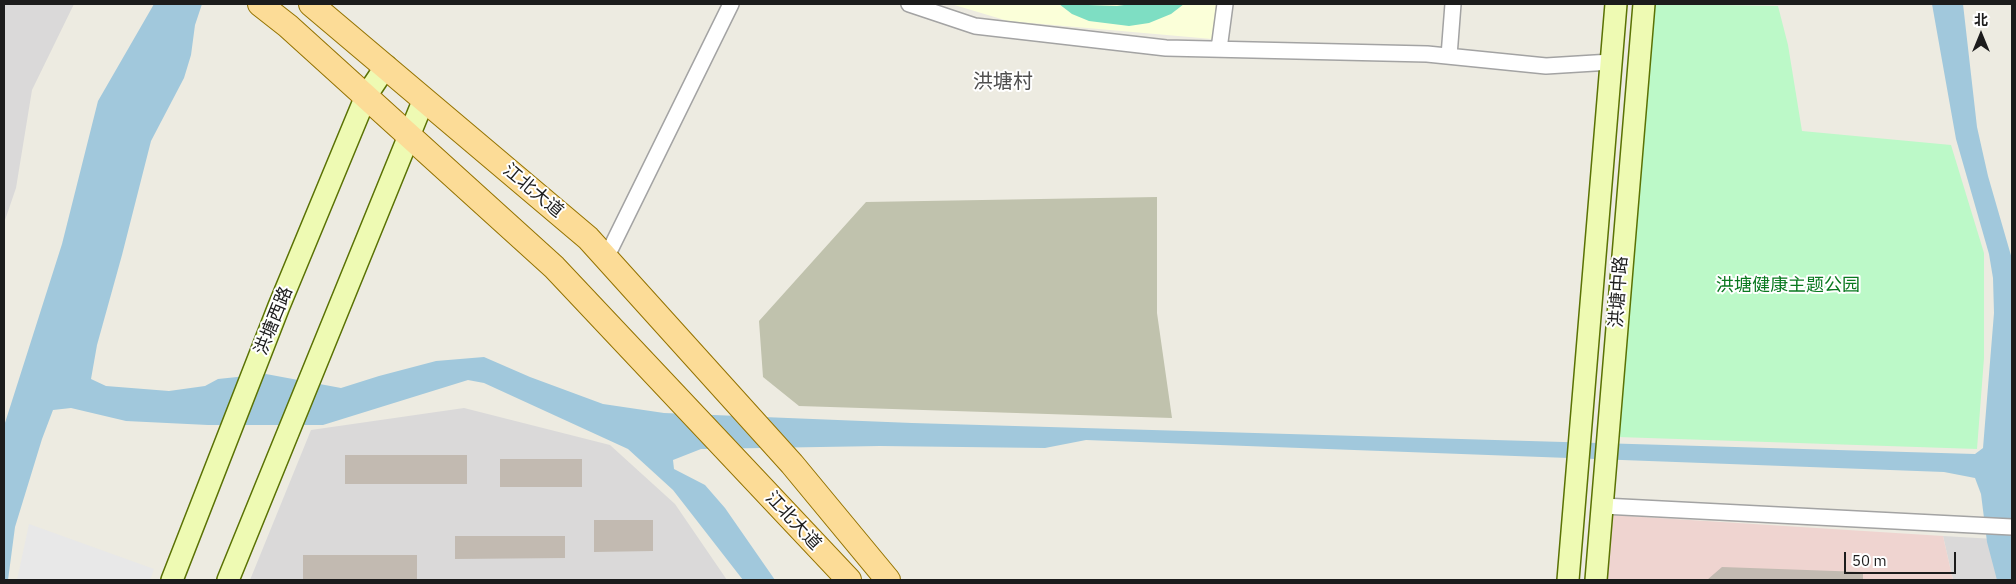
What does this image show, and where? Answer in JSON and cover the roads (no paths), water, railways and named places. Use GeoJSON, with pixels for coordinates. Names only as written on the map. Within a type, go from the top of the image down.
{"type":"FeatureCollection","features":[{"type":"Feature","properties":{"kind":"main road"},"geometry":{"type":"LineString","coordinates":[[260,4],[288,26],[408,134]]}},
{"type":"Feature","properties":{"kind":"main road","name":"江北大道"},"geometry":{"type":"LineString","coordinates":[[310,4],[386,66],[588,238],[792,464],[888,580]]}},
{"type":"Feature","properties":{"kind":"main road","name":"洪塘中路"},"geometry":{"type":"LineString","coordinates":[[1568,580],[1616,4]]}},
{"type":"Feature","properties":{"kind":"main road","name":"洪塘中路"},"geometry":{"type":"LineString","coordinates":[[1596,580],[1644,4]]}},
{"type":"Feature","properties":{"kind":"main road","name":"洪塘西路"},"geometry":{"type":"LineString","coordinates":[[172,580],[254,371],[366,96],[386,66]]}},
{"type":"Feature","properties":{"kind":"main road"},"geometry":{"type":"LineString","coordinates":[[228,580],[408,134],[424,99]]}},
{"type":"Feature","properties":{"kind":"main road","name":"江北大道"},"geometry":{"type":"LineString","coordinates":[[408,134],[554,267],[849,580]]}},
{"type":"Feature","properties":{"kind":"street"},"geometry":{"type":"LineString","coordinates":[[606,258],[731,4]]}},
{"type":"Feature","properties":{"kind":"street"},"geometry":{"type":"LineString","coordinates":[[909,4],[975,26],[1166,48],[1449,56],[1546,66],[1611,62]]}},
{"type":"Feature","properties":{"kind":"street"},"geometry":{"type":"LineString","coordinates":[[1219,50],[1225,4]]}},
{"type":"Feature","properties":{"kind":"street"},"geometry":{"type":"LineString","coordinates":[[1449,56],[1453,4]]}},
{"type":"Feature","properties":{"kind":"street"},"geometry":{"type":"LineString","coordinates":[[1603,506],[2012,527]]}},
{"type":"Feature","properties":{"kind":"water"},"geometry":{"type":"Polygon","coordinates":[[[154,4],[202,4],[195,25],[191,55],[184,78],[151,141],[97,345],[91,379],[106,386],[169,391],[205,386],[218,379],[266,374],[341,388],[436,361],[484,357],[530,377],[603,404],[664,413],[912,423],[1975,454],[1983,448],[1994,313],[1993,278],[1989,254],[1956,139],[1932,4],[1963,4],[1977,127],[1988,176],[2012,259],[2012,580],[1997,580],[1987,542],[1981,494],[1975,478],[1944,472],[1086,440],[1045,448],[880,446],[701,449],[673,460],[674,469],[705,485],[725,508],[775,580],[743,580],[673,490],[628,449],[484,383],[468,380],[323,425],[208,425],[126,421],[71,408],[53,410],[42,439],[15,527],[8,580],[4,580],[4,426],[62,244],[98,101],[154,4]]]}},
{"type":"Feature","properties":{"kind":"district","name":"洪塘村"},"geometry":{"type":"Point","coordinates":[1003,82]}},
{"type":"Feature","properties":{"kind":"park label","name":"洪塘健康主题公园"},"geometry":{"type":"Point","coordinates":[1788,286]}}]}
